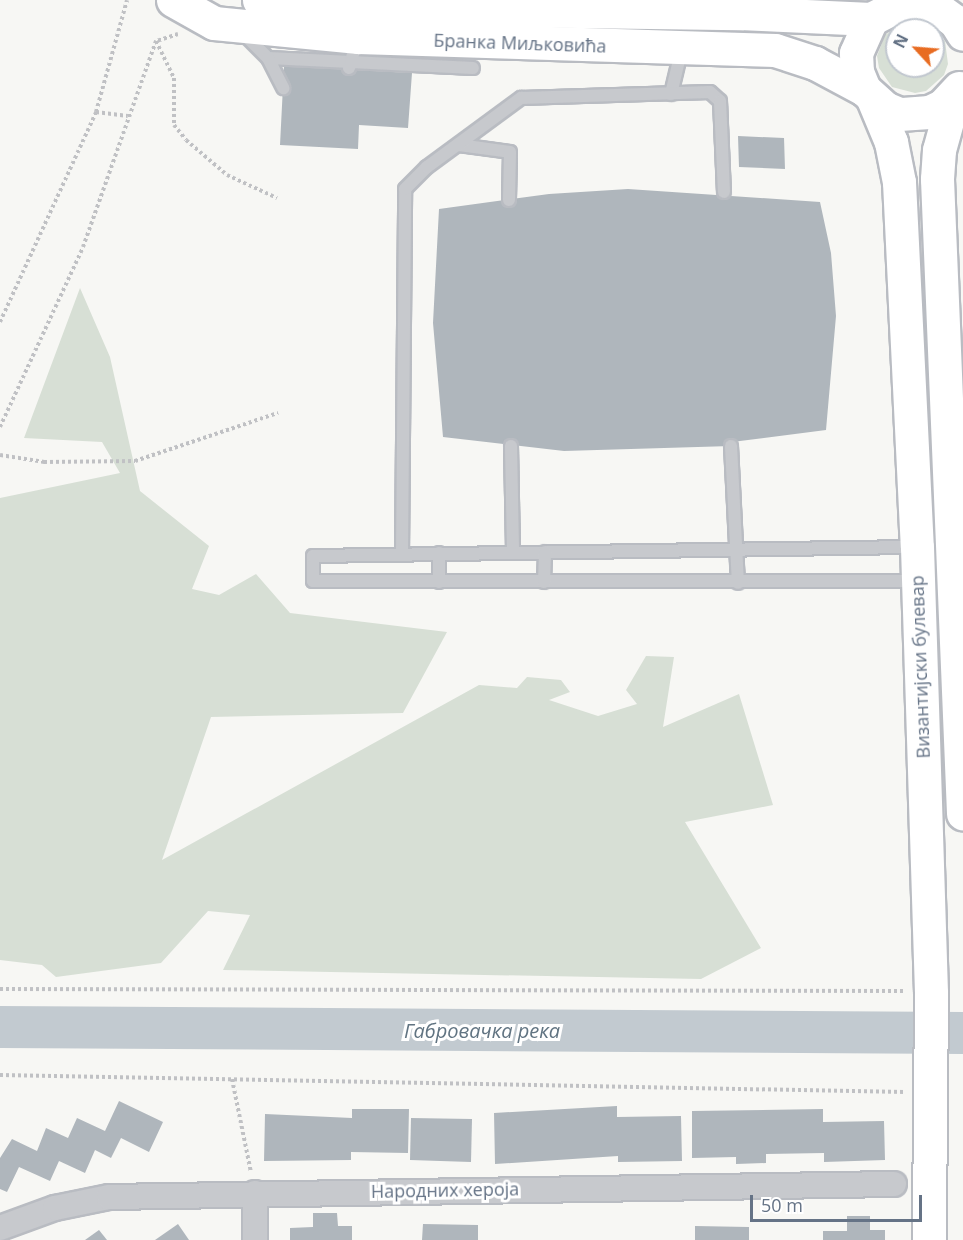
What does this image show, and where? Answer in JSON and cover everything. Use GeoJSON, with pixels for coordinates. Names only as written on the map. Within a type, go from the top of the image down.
{"type":"FeatureCollection","features":[{"type":"Feature","properties":{"kind":"street","name":"Бранка Миљковића"},"geometry":{"type":"LineString","coordinates":[[173,0],[214,23],[352,56],[682,48],[776,50],[815,63],[868,94],[885,108],[914,115],[936,109],[960,87]]}},
{"type":"Feature","properties":{"kind":"street","name":"Бранка Миљковића"},"geometry":{"type":"LineString","coordinates":[[281,2],[878,11]]}},
{"type":"Feature","properties":{"kind":"street"},"geometry":{"type":"LineString","coordinates":[[878,11],[905,2],[920,2],[954,18]]}},
{"type":"Feature","properties":{"kind":"street","name":"Византијски булевар"},"geometry":{"type":"LineString","coordinates":[[878,11],[856,53],[857,72],[898,167],[917,547],[918,992],[931,1083],[929,1240]]}},
{"type":"Feature","properties":{"kind":"street"},"geometry":{"type":"LineString","coordinates":[[960,87],[939,150],[937,179],[957,493],[963,813]]}},
{"type":"Feature","properties":{"kind":"street","name":"Народних хероја"},"geometry":{"type":"LineString","coordinates":[[0,1228],[56,1208],[109,1197],[894,1184]]}},
{"type":"Feature","properties":{"kind":"street"},"geometry":{"type":"LineString","coordinates":[[255,1193],[255,1240]]}},
{"type":"Feature","properties":{"kind":"lane"},"geometry":{"type":"LineString","coordinates":[[237,27],[268,58],[283,88]]}},
{"type":"Feature","properties":{"kind":"lane"},"geometry":{"type":"LineString","coordinates":[[671,94],[682,48]]}},
{"type":"Feature","properties":{"kind":"lane"},"geometry":{"type":"LineString","coordinates":[[268,58],[352,56],[473,68]]}},
{"type":"Feature","properties":{"kind":"lane"},"geometry":{"type":"LineString","coordinates":[[402,554],[405,189],[520,98],[710,93],[720,101],[724,192]]}},
{"type":"Feature","properties":{"kind":"lane"},"geometry":{"type":"LineString","coordinates":[[459,145],[510,152],[509,200]]}},
{"type":"Feature","properties":{"kind":"lane"},"geometry":{"type":"LineString","coordinates":[[511,446],[513,552]]}},
{"type":"Feature","properties":{"kind":"lane"},"geometry":{"type":"LineString","coordinates":[[731,446],[738,583]]}},
{"type":"Feature","properties":{"kind":"lane"},"geometry":{"type":"LineString","coordinates":[[917,547],[313,556],[313,581],[738,583],[917,581]]}},
{"type":"Feature","properties":{"kind":"lane"},"geometry":{"type":"LineString","coordinates":[[544,582],[545,552]]}},
{"type":"Feature","properties":{"kind":"lane"},"geometry":{"type":"LineString","coordinates":[[439,553],[439,582]]}},
{"type":"Feature","properties":{"kind":"path"},"geometry":{"type":"LineString","coordinates":[[0,322],[96,112],[127,0]]}},
{"type":"Feature","properties":{"kind":"path"},"geometry":{"type":"LineString","coordinates":[[156,41],[189,31]]}},
{"type":"Feature","properties":{"kind":"path"},"geometry":{"type":"LineString","coordinates":[[0,427],[83,247],[156,41]]}},
{"type":"Feature","properties":{"kind":"path"},"geometry":{"type":"LineString","coordinates":[[156,41],[174,78],[174,125],[186,140],[227,175],[277,198]]}},
{"type":"Feature","properties":{"kind":"path"},"geometry":{"type":"LineString","coordinates":[[96,112],[128,116]]}},
{"type":"Feature","properties":{"kind":"path"},"geometry":{"type":"LineString","coordinates":[[0,455],[44,462],[135,461],[278,413]]}},
{"type":"Feature","properties":{"kind":"path"},"geometry":{"type":"LineString","coordinates":[[0,988],[918,992]]}},
{"type":"Feature","properties":{"kind":"path"},"geometry":{"type":"LineString","coordinates":[[0,1075],[898,1092]]}},
{"type":"Feature","properties":{"kind":"path"},"geometry":{"type":"LineString","coordinates":[[231,1079],[255,1193]]}},
{"type":"Feature","properties":{"kind":"shaded area"},"geometry":{"type":"Polygon","coordinates":[[[885,35],[885,77],[879,68],[877,56],[885,35]]]}},
{"type":"Feature","properties":{"kind":"shaded area"},"geometry":{"type":"Polygon","coordinates":[[[945,41],[948,64],[945,72],[945,41]]]}},
{"type":"Feature","properties":{"kind":"shaded area"},"geometry":{"type":"Polygon","coordinates":[[[886,78],[941,78],[926,91],[915,93],[892,87],[886,78]]]}},
{"type":"Feature","properties":{"kind":"shaded area"},"geometry":{"type":"Polygon","coordinates":[[[80,288],[110,357],[140,491],[209,546],[192,589],[219,595],[256,574],[290,613],[447,632],[403,713],[211,717],[162,860],[479,685],[517,688],[527,677],[561,680],[570,692],[549,700],[598,716],[637,704],[626,690],[646,656],[674,657],[663,727],[739,694],[773,805],[685,822],[761,948],[701,979],[223,970],[250,915],[208,911],[161,963],[56,977],[42,965],[0,960],[0,498],[120,473],[102,442],[24,438],[80,288]]]}},
{"type":"Feature","properties":{"kind":"building"},"geometry":{"type":"Polygon","coordinates":[[[284,66],[412,73],[408,128],[359,125],[358,149],[280,145],[284,66]]]}},
{"type":"Feature","properties":{"kind":"building"},"geometry":{"type":"Polygon","coordinates":[[[738,136],[784,138],[785,169],[739,167],[738,136]]]}},
{"type":"Feature","properties":{"kind":"building"},"geometry":{"type":"Polygon","coordinates":[[[628,189],[820,202],[831,253],[836,316],[826,430],[732,442],[731,446],[564,451],[443,437],[433,323],[439,209],[549,194],[628,189]]]}},
{"type":"Feature","properties":{"kind":"building"},"geometry":{"type":"Polygon","coordinates":[[[119,1101],[163,1122],[149,1152],[121,1138],[111,1158],[95,1150],[85,1173],[59,1161],[50,1181],[19,1167],[7,1192],[0,1189],[0,1158],[12,1139],[37,1151],[46,1128],[68,1138],[77,1118],[105,1131],[119,1101]]]}},
{"type":"Feature","properties":{"kind":"building"},"geometry":{"type":"Polygon","coordinates":[[[617,1106],[617,1117],[681,1116],[682,1161],[618,1162],[618,1156],[495,1164],[494,1113],[617,1106]]]}},
{"type":"Feature","properties":{"kind":"building"},"geometry":{"type":"Polygon","coordinates":[[[352,1109],[409,1109],[408,1153],[351,1152],[351,1160],[264,1161],[265,1114],[352,1118],[352,1109]]]}},
{"type":"Feature","properties":{"kind":"building"},"geometry":{"type":"Polygon","coordinates":[[[823,1109],[823,1122],[884,1121],[885,1160],[824,1162],[824,1153],[766,1154],[766,1163],[736,1164],[736,1157],[692,1158],[692,1111],[823,1109]]]}},
{"type":"Feature","properties":{"kind":"building"},"geometry":{"type":"Polygon","coordinates":[[[411,1118],[472,1119],[471,1162],[410,1160],[411,1118]]]}},
{"type":"Feature","properties":{"kind":"building"},"geometry":{"type":"Polygon","coordinates":[[[313,1213],[337,1213],[338,1226],[352,1226],[352,1240],[290,1240],[290,1228],[313,1227],[313,1213]]]}},
{"type":"Feature","properties":{"kind":"building"},"geometry":{"type":"Polygon","coordinates":[[[847,1216],[870,1216],[870,1230],[885,1230],[885,1240],[823,1240],[823,1231],[847,1231],[847,1216]]]}},
{"type":"Feature","properties":{"kind":"building"},"geometry":{"type":"Polygon","coordinates":[[[178,1224],[189,1240],[155,1240],[178,1224]]]}},
{"type":"Feature","properties":{"kind":"building"},"geometry":{"type":"Polygon","coordinates":[[[423,1224],[478,1225],[478,1240],[422,1240],[423,1224]]]}},
{"type":"Feature","properties":{"kind":"building"},"geometry":{"type":"Polygon","coordinates":[[[695,1226],[749,1227],[749,1240],[695,1240],[695,1226]]]}},
{"type":"Feature","properties":{"kind":"building"},"geometry":{"type":"Polygon","coordinates":[[[99,1230],[107,1240],[85,1240],[99,1230]]]}},
{"type":"Feature","properties":{"kind":"waterway","name":"Габровачка река"},"geometry":{"type":"LineString","coordinates":[[0,1027],[963,1033]]}}]}
